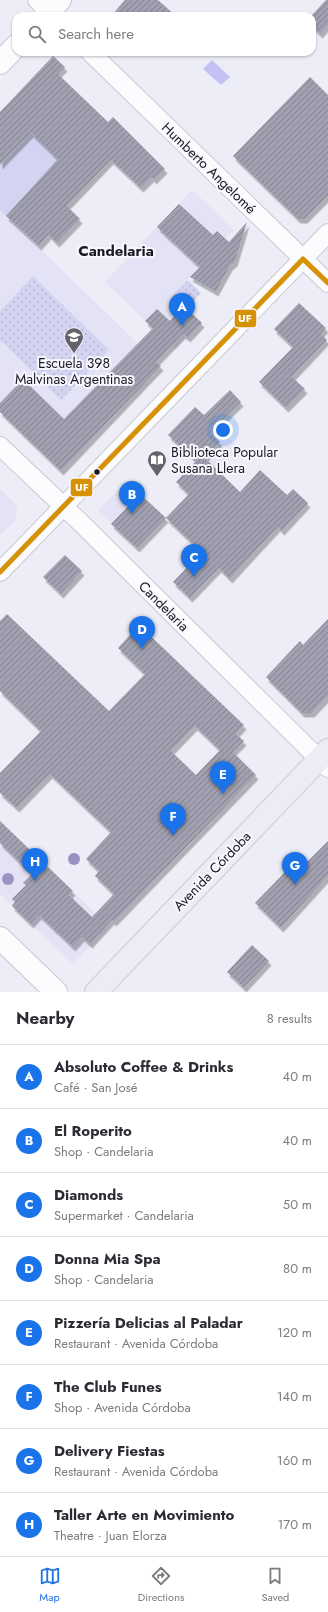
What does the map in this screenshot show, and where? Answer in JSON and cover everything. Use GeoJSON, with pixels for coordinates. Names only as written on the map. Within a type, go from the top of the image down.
{"type":"FeatureCollection","features":[{"type":"Feature","properties":{"kind":"main road"},"geometry":{"type":"LineString","coordinates":[[0,63],[12,50]]}},
{"type":"Feature","properties":{"kind":"main road","name":"Avenida Córdoba"},"geometry":{"type":"LineString","coordinates":[[96,992],[325,759]]}},
{"type":"Feature","properties":{"kind":"main road"},"geometry":{"type":"LineString","coordinates":[[0,938],[56,992]]}},
{"type":"Feature","properties":{"kind":"street","name":"Humberto Angelomé"},"geometry":{"type":"LineString","coordinates":[[94,56],[328,283]]}},
{"type":"Feature","properties":{"kind":"street"},"geometry":{"type":"LineString","coordinates":[[0,572],[328,233]]}},
{"type":"Feature","properties":{"kind":"street","name":"Candelaria"},"geometry":{"type":"LineString","coordinates":[[0,446],[325,759]]}},
{"type":"Feature","properties":{"kind":"shaded area"},"geometry":{"type":"Polygon","coordinates":[[[212,60],[230,77],[221,85],[203,69],[212,60]]]}},
{"type":"Feature","properties":{"kind":"shaded area"},"geometry":{"type":"Polygon","coordinates":[[[4,108],[60,160],[52,166],[6,216],[0,210],[0,112],[4,108]]]}},
{"type":"Feature","properties":{"kind":"shaded area"},"geometry":{"type":"Polygon","coordinates":[[[192,190],[234,230],[173,295],[202,323],[176,350],[105,282],[192,190]]]}},
{"type":"Feature","properties":{"kind":"shaded area","name":"Escuela 398 Malvinas Argentinas"},"geometry":{"type":"Polygon","coordinates":[[[0,210],[161,366],[61,471],[0,412],[0,210]]]}},
{"type":"Feature","properties":{"kind":"shaded area"},"geometry":{"type":"Polygon","coordinates":[[[33,276],[109,350],[61,400],[0,340],[0,311],[33,276]]]}},
{"type":"Feature","properties":{"kind":"shaded area"},"geometry":{"type":"Polygon","coordinates":[[[188,280],[201,293],[187,308],[173,295],[188,280]]]}},
{"type":"Feature","properties":{"kind":"shaded area"},"geometry":{"type":"Polygon","coordinates":[[[195,407],[239,448],[212,476],[168,435],[195,407]]]}},
{"type":"Feature","properties":{"kind":"shaded area"},"geometry":{"type":"Polygon","coordinates":[[[127,481],[166,518],[137,548],[98,511],[127,481]]]}},
{"type":"Feature","properties":{"kind":"shaded area"},"geometry":{"type":"Polygon","coordinates":[[[0,489],[17,506],[15,521],[0,535],[0,489]]]}},
{"type":"Feature","properties":{"kind":"shaded area"},"geometry":{"type":"Polygon","coordinates":[[[2,823],[109,926],[73,964],[0,894],[0,826],[2,823]]]}},
{"type":"Feature","properties":{"kind":"building"},"geometry":{"type":"Polygon","coordinates":[[[125,0],[158,0],[172,12],[114,12],[125,0]]]}},
{"type":"Feature","properties":{"kind":"building"},"geometry":{"type":"Polygon","coordinates":[[[326,0],[328,0],[328,25],[320,34],[316,30],[315,12],[326,0]]]}},
{"type":"Feature","properties":{"kind":"building"},"geometry":{"type":"Polygon","coordinates":[[[53,56],[65,67],[58,74],[108,122],[113,117],[165,169],[154,180],[152,177],[141,188],[111,160],[67,206],[80,219],[57,243],[49,235],[39,246],[6,216],[58,159],[31,133],[0,165],[0,112],[53,56]]]}},
{"type":"Feature","properties":{"kind":"building"},"geometry":{"type":"Polygon","coordinates":[[[310,77],[328,95],[328,196],[305,219],[298,219],[233,156],[310,77]]]}},
{"type":"Feature","properties":{"kind":"building"},"geometry":{"type":"Polygon","coordinates":[[[179,204],[213,235],[217,231],[229,242],[247,222],[235,262],[230,266],[216,292],[190,277],[200,267],[157,227],[179,204]]]}},
{"type":"Feature","properties":{"kind":"building"},"geometry":{"type":"Polygon","coordinates":[[[299,303],[326,328],[321,334],[327,340],[292,377],[305,389],[286,408],[259,382],[293,347],[274,329],[299,303]]]}},
{"type":"Feature","properties":{"kind":"building"},"geometry":{"type":"Polygon","coordinates":[[[184,306],[202,323],[188,338],[183,334],[156,362],[161,366],[61,471],[0,412],[0,403],[23,379],[64,419],[153,328],[145,321],[157,309],[170,321],[184,306]]]}},
{"type":"Feature","properties":{"kind":"building"},"geometry":{"type":"Polygon","coordinates":[[[230,390],[241,402],[210,432],[220,442],[205,458],[240,492],[260,470],[287,495],[293,489],[308,503],[282,531],[278,527],[230,579],[219,568],[190,598],[173,582],[202,552],[166,518],[189,494],[176,482],[196,461],[168,435],[195,407],[204,415],[230,390]]]}},
{"type":"Feature","properties":{"kind":"building"},"geometry":{"type":"Polygon","coordinates":[[[140,494],[166,518],[137,548],[111,524],[140,494]]]}},
{"type":"Feature","properties":{"kind":"building"},"geometry":{"type":"Polygon","coordinates":[[[65,555],[82,571],[61,594],[43,577],[65,555]]]}},
{"type":"Feature","properties":{"kind":"building"},"geometry":{"type":"Polygon","coordinates":[[[7,614],[109,711],[145,674],[118,648],[139,625],[244,725],[236,734],[244,741],[233,752],[256,775],[114,922],[112,920],[90,944],[82,937],[73,947],[39,915],[31,924],[12,906],[15,902],[12,899],[26,885],[23,883],[32,874],[0,843],[0,821],[73,891],[69,895],[92,917],[114,894],[95,876],[99,871],[86,859],[111,832],[50,774],[17,808],[0,793],[0,773],[41,731],[0,691],[0,621],[7,614]],[[195,726],[171,751],[196,775],[220,750],[195,726]]]}},
{"type":"Feature","properties":{"kind":"building"},"geometry":{"type":"Polygon","coordinates":[[[328,619],[328,696],[312,713],[302,713],[266,677],[300,641],[303,645],[328,619]]]}},
{"type":"Feature","properties":{"kind":"building"},"geometry":{"type":"Polygon","coordinates":[[[328,841],[328,876],[281,928],[255,903],[289,868],[295,874],[328,841]]]}},
{"type":"Feature","properties":{"kind":"building"},"geometry":{"type":"Polygon","coordinates":[[[252,945],[269,961],[244,988],[227,972],[252,945]]]}},
{"type":"Feature","properties":{"kind":"transit line","name":"UF"},"geometry":{"type":"LineString","coordinates":[[0,572],[303,259],[328,283]]}},
{"type":"Feature","properties":{"kind":"place","name":"Absoluto Coffee & Drinks"},"geometry":{"type":"Point","coordinates":[182,326]}},
{"type":"Feature","properties":{"kind":"place","name":"Escuela 398 Malvinas Argentinas"},"geometry":{"type":"Point","coordinates":[74,354]}},
{"type":"Feature","properties":{"kind":"place","name":"Biblioteca Popular Susana Llera"},"geometry":{"type":"Point","coordinates":[157,477]}},
{"type":"Feature","properties":{"kind":"place","name":"El Roperito"},"geometry":{"type":"Point","coordinates":[132,514]}},
{"type":"Feature","properties":{"kind":"place","name":"Diamonds"},"geometry":{"type":"Point","coordinates":[194,577]}},
{"type":"Feature","properties":{"kind":"place","name":"Donna Mia Spa"},"geometry":{"type":"Point","coordinates":[142,649]}},
{"type":"Feature","properties":{"kind":"place","name":"Pizzería Delicias al Paladar"},"geometry":{"type":"Point","coordinates":[223,794]}},
{"type":"Feature","properties":{"kind":"place","name":"The Club Funes"},"geometry":{"type":"Point","coordinates":[173,836]}},
{"type":"Feature","properties":{"kind":"place","name":"Taller Arte en Movimiento"},"geometry":{"type":"Point","coordinates":[35,881]}},
{"type":"Feature","properties":{"kind":"place","name":"Delivery Fiestas"},"geometry":{"type":"Point","coordinates":[295,885]}},
{"type":"Feature","properties":{"kind":"district","name":"Candelaria"},"geometry":{"type":"Point","coordinates":[116,251]}}]}
